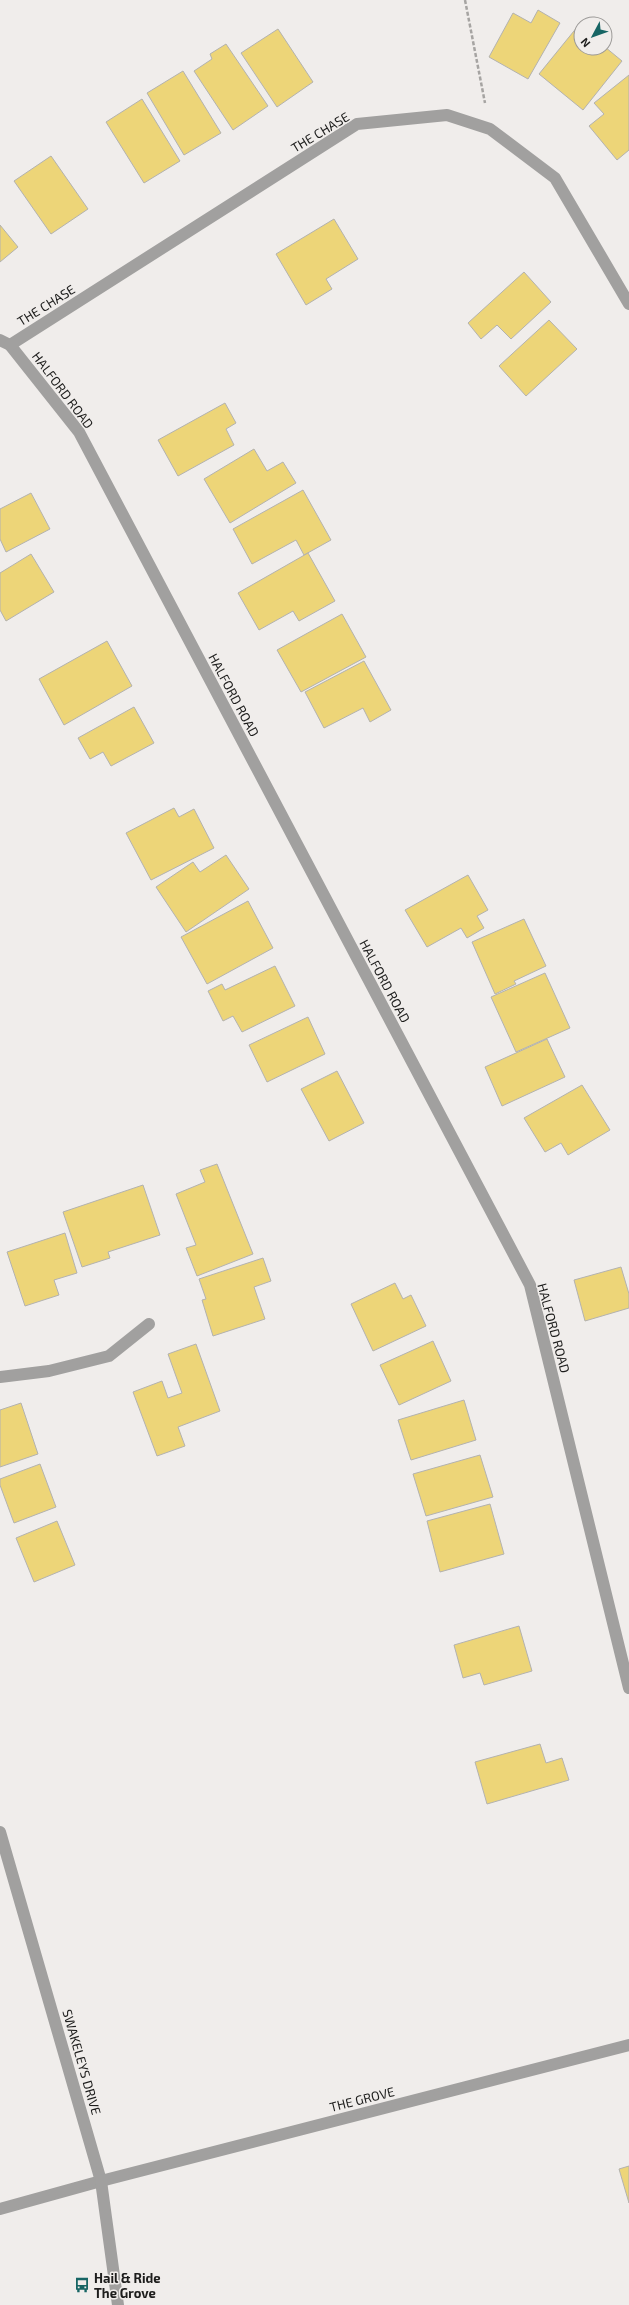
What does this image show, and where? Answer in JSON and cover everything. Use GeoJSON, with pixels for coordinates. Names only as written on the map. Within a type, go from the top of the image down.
{"type":"FeatureCollection","features":[{"type":"Feature","properties":{"kind":"street","name":"THE CHASE"},"geometry":{"type":"LineString","coordinates":[[5,342],[357,124],[446,115],[490,129],[556,178],[629,304]]}},
{"type":"Feature","properties":{"kind":"street","name":"HALFORD ROAD"},"geometry":{"type":"LineString","coordinates":[[5,342],[79,432],[530,1285],[629,1688]]}},
{"type":"Feature","properties":{"kind":"street"},"geometry":{"type":"LineString","coordinates":[[0,1377],[49,1371],[109,1356],[149,1324]]}},
{"type":"Feature","properties":{"kind":"street","name":"SWAKELEYS DRIVE"},"geometry":{"type":"LineString","coordinates":[[0,1832],[101,2181],[118,2305]]}},
{"type":"Feature","properties":{"kind":"street","name":"THE GROVE"},"geometry":{"type":"LineString","coordinates":[[0,2209],[101,2181],[629,2045]]}},
{"type":"Feature","properties":{"kind":"path"},"geometry":{"type":"LineString","coordinates":[[465,0],[490,129]]}},
{"type":"Feature","properties":{"kind":"building"},"geometry":{"type":"Polygon","coordinates":[[[538,10],[560,23],[528,79],[489,57],[513,13],[531,23],[538,10]]]}},
{"type":"Feature","properties":{"kind":"building"},"geometry":{"type":"Polygon","coordinates":[[[278,29],[313,82],[277,107],[241,53],[278,29]]]}},
{"type":"Feature","properties":{"kind":"building"},"geometry":{"type":"Polygon","coordinates":[[[573,32],[573,56],[613,56],[613,54],[622,61],[583,110],[539,74],[573,32]]]}},
{"type":"Feature","properties":{"kind":"building"},"geometry":{"type":"Polygon","coordinates":[[[226,44],[268,106],[233,130],[194,71],[212,59],[210,54],[226,44]]]}},
{"type":"Feature","properties":{"kind":"building"},"geometry":{"type":"Polygon","coordinates":[[[183,71],[221,133],[184,155],[147,93],[183,71]]]}},
{"type":"Feature","properties":{"kind":"building"},"geometry":{"type":"Polygon","coordinates":[[[629,75],[629,150],[617,160],[589,126],[604,114],[594,103],[629,75]]]}},
{"type":"Feature","properties":{"kind":"building"},"geometry":{"type":"Polygon","coordinates":[[[142,99],[180,161],[144,183],[106,122],[142,99]]]}},
{"type":"Feature","properties":{"kind":"building"},"geometry":{"type":"Polygon","coordinates":[[[51,156],[88,209],[51,234],[14,181],[51,156]]]}},
{"type":"Feature","properties":{"kind":"building"},"geometry":{"type":"Polygon","coordinates":[[[334,219],[358,259],[326,279],[332,289],[306,305],[276,254],[334,219]]]}},
{"type":"Feature","properties":{"kind":"building"},"geometry":{"type":"Polygon","coordinates":[[[0,225],[18,247],[0,262],[0,225]]]}},
{"type":"Feature","properties":{"kind":"building"},"geometry":{"type":"Polygon","coordinates":[[[524,272],[551,302],[511,339],[497,325],[481,339],[468,323],[524,272]]]}},
{"type":"Feature","properties":{"kind":"building"},"geometry":{"type":"Polygon","coordinates":[[[549,320],[577,349],[526,396],[499,366],[549,320]]]}},
{"type":"Feature","properties":{"kind":"building"},"geometry":{"type":"Polygon","coordinates":[[[225,403],[236,423],[226,429],[234,445],[178,476],[158,440],[225,403]]]}},
{"type":"Feature","properties":{"kind":"building"},"geometry":{"type":"Polygon","coordinates":[[[254,449],[267,471],[283,462],[296,483],[230,523],[204,479],[254,449]]]}},
{"type":"Feature","properties":{"kind":"building"},"geometry":{"type":"Polygon","coordinates":[[[303,490],[331,540],[304,555],[296,540],[252,564],[233,529],[303,490]]]}},
{"type":"Feature","properties":{"kind":"building"},"geometry":{"type":"Polygon","coordinates":[[[31,493],[50,529],[6,552],[0,539],[0,509],[31,493]]]}},
{"type":"Feature","properties":{"kind":"building"},"geometry":{"type":"Polygon","coordinates":[[[308,553],[335,601],[299,621],[293,611],[259,630],[238,593],[308,553]]]}},
{"type":"Feature","properties":{"kind":"building"},"geometry":{"type":"Polygon","coordinates":[[[31,554],[54,592],[6,621],[0,610],[0,573],[31,554]]]}},
{"type":"Feature","properties":{"kind":"building"},"geometry":{"type":"Polygon","coordinates":[[[342,614],[366,657],[301,692],[277,650],[342,614]]]}},
{"type":"Feature","properties":{"kind":"building"},"geometry":{"type":"Polygon","coordinates":[[[107,641],[132,686],[64,725],[39,679],[107,641]]]}},
{"type":"Feature","properties":{"kind":"building"},"geometry":{"type":"Polygon","coordinates":[[[364,661],[391,710],[370,722],[363,708],[324,728],[305,692],[364,661]]]}},
{"type":"Feature","properties":{"kind":"building"},"geometry":{"type":"Polygon","coordinates":[[[134,707],[154,743],[111,766],[103,752],[90,759],[78,738],[134,707]]]}},
{"type":"Feature","properties":{"kind":"building"},"geometry":{"type":"Polygon","coordinates":[[[174,808],[179,817],[194,809],[214,848],[151,880],[126,833],[174,808]]]}},
{"type":"Feature","properties":{"kind":"building"},"geometry":{"type":"Polygon","coordinates":[[[226,855],[249,889],[186,932],[156,887],[193,862],[200,872],[226,855]]]}},
{"type":"Feature","properties":{"kind":"building"},"geometry":{"type":"Polygon","coordinates":[[[468,875],[488,910],[477,916],[484,928],[467,938],[461,928],[427,947],[405,910],[468,875]]]}},
{"type":"Feature","properties":{"kind":"building"},"geometry":{"type":"Polygon","coordinates":[[[248,901],[273,948],[207,984],[181,937],[248,901]]]}},
{"type":"Feature","properties":{"kind":"building"},"geometry":{"type":"Polygon","coordinates":[[[524,919],[546,966],[514,981],[516,984],[495,994],[472,942],[524,919]]]}},
{"type":"Feature","properties":{"kind":"building"},"geometry":{"type":"Polygon","coordinates":[[[275,966],[295,1006],[242,1032],[233,1016],[223,1021],[208,991],[222,984],[225,990],[275,966]]]}},
{"type":"Feature","properties":{"kind":"building"},"geometry":{"type":"Polygon","coordinates":[[[545,973],[570,1028],[516,1052],[491,997],[545,973]]]}},
{"type":"Feature","properties":{"kind":"building"},"geometry":{"type":"Polygon","coordinates":[[[308,1017],[325,1054],[267,1082],[249,1045],[308,1017]]]}},
{"type":"Feature","properties":{"kind":"building"},"geometry":{"type":"Polygon","coordinates":[[[547,1039],[565,1077],[502,1106],[485,1067],[547,1039]]]}},
{"type":"Feature","properties":{"kind":"building"},"geometry":{"type":"Polygon","coordinates":[[[337,1071],[364,1123],[329,1141],[301,1089],[337,1071]]]}},
{"type":"Feature","properties":{"kind":"building"},"geometry":{"type":"Polygon","coordinates":[[[582,1085],[610,1130],[568,1155],[561,1143],[545,1152],[524,1118],[582,1085]]]}},
{"type":"Feature","properties":{"kind":"building"},"geometry":{"type":"Polygon","coordinates":[[[217,1164],[253,1254],[197,1276],[186,1248],[196,1245],[176,1194],[205,1182],[200,1170],[217,1164]]]}},
{"type":"Feature","properties":{"kind":"building"},"geometry":{"type":"Polygon","coordinates":[[[143,1185],[160,1235],[108,1252],[110,1258],[82,1267],[63,1212],[143,1185]]]}},
{"type":"Feature","properties":{"kind":"building"},"geometry":{"type":"Polygon","coordinates":[[[65,1233],[77,1273],[54,1280],[59,1295],[25,1306],[7,1252],[65,1233]]]}},
{"type":"Feature","properties":{"kind":"building"},"geometry":{"type":"Polygon","coordinates":[[[263,1258],[271,1281],[254,1287],[265,1319],[213,1336],[202,1300],[206,1299],[199,1279],[263,1258]]]}},
{"type":"Feature","properties":{"kind":"building"},"geometry":{"type":"Polygon","coordinates":[[[621,1267],[629,1294],[629,1308],[585,1321],[574,1280],[621,1267]]]}},
{"type":"Feature","properties":{"kind":"building"},"geometry":{"type":"Polygon","coordinates":[[[395,1283],[403,1299],[411,1295],[426,1326],[373,1351],[351,1304],[395,1283]]]}},
{"type":"Feature","properties":{"kind":"building"},"geometry":{"type":"Polygon","coordinates":[[[433,1341],[451,1381],[399,1405],[380,1365],[433,1341]]]}},
{"type":"Feature","properties":{"kind":"building"},"geometry":{"type":"Polygon","coordinates":[[[196,1344],[220,1411],[178,1427],[185,1446],[157,1456],[133,1392],[162,1381],[168,1398],[182,1393],[168,1354],[196,1344]]]}},
{"type":"Feature","properties":{"kind":"building"},"geometry":{"type":"Polygon","coordinates":[[[464,1400],[476,1440],[411,1460],[398,1420],[464,1400]]]}},
{"type":"Feature","properties":{"kind":"building"},"geometry":{"type":"Polygon","coordinates":[[[21,1403],[38,1454],[0,1467],[0,1410],[21,1403]]]}},
{"type":"Feature","properties":{"kind":"building"},"geometry":{"type":"Polygon","coordinates":[[[480,1455],[493,1497],[426,1516],[413,1474],[480,1455]]]}},
{"type":"Feature","properties":{"kind":"building"},"geometry":{"type":"Polygon","coordinates":[[[40,1464],[56,1507],[14,1523],[0,1485],[0,1479],[40,1464]]]}},
{"type":"Feature","properties":{"kind":"building"},"geometry":{"type":"Polygon","coordinates":[[[490,1504],[504,1554],[440,1572],[427,1521],[490,1504]]]}},
{"type":"Feature","properties":{"kind":"building"},"geometry":{"type":"Polygon","coordinates":[[[57,1521],[75,1565],[34,1582],[16,1538],[57,1521]]]}},
{"type":"Feature","properties":{"kind":"building"},"geometry":{"type":"Polygon","coordinates":[[[519,1626],[532,1671],[484,1685],[480,1673],[463,1678],[454,1645],[519,1626]]]}},
{"type":"Feature","properties":{"kind":"building"},"geometry":{"type":"Polygon","coordinates":[[[540,1744],[546,1763],[562,1758],[569,1780],[487,1804],[475,1762],[540,1744]]]}},
{"type":"Feature","properties":{"kind":"building"},"geometry":{"type":"Polygon","coordinates":[[[629,2166],[629,2203],[619,2169],[629,2166]]]}},
{"type":"Feature","properties":{"kind":"place","name":"Hail & Ride The Grove"},"geometry":{"type":"Point","coordinates":[82,2285]}}]}
